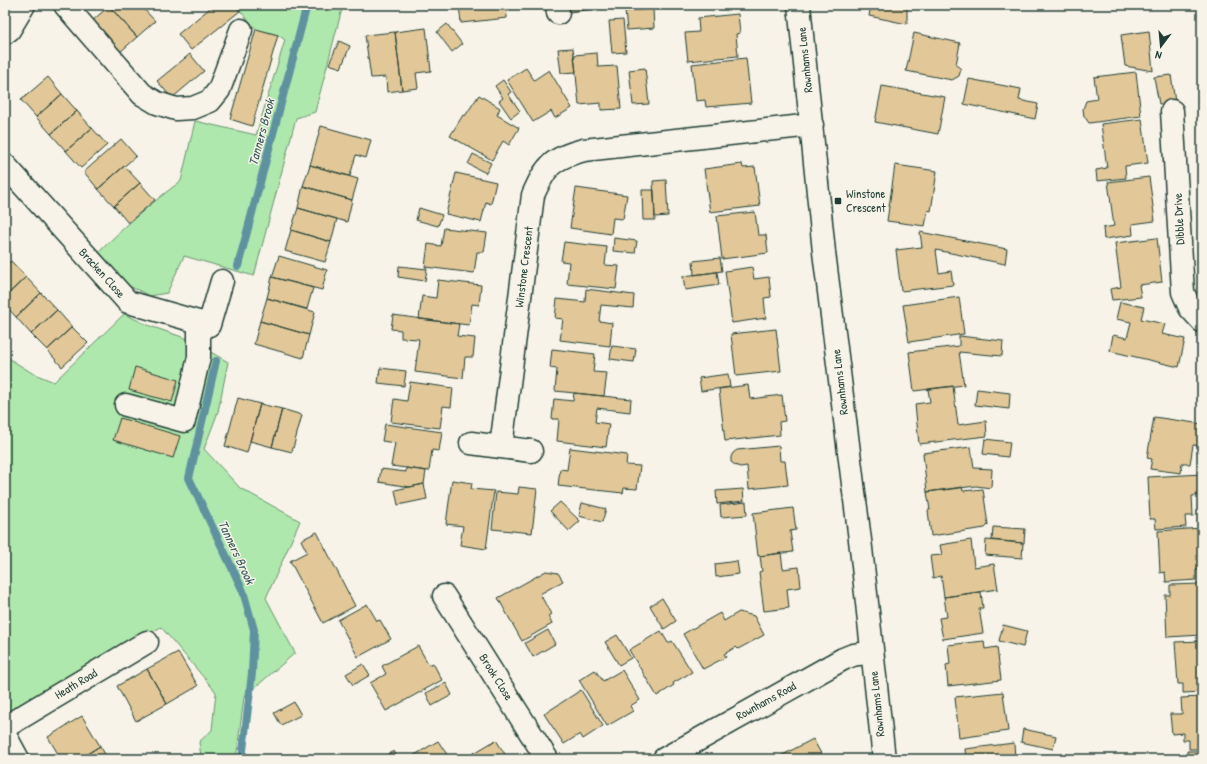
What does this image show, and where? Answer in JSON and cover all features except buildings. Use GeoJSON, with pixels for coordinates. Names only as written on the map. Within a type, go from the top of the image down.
{"type":"FeatureCollection","features":[{"type":"Feature","properties":{"kind":"street"},"geometry":{"type":"LineString","coordinates":[[5,34],[24,5]]}},
{"type":"Feature","properties":{"kind":"street"},"geometry":{"type":"LineString","coordinates":[[65,5],[142,94],[157,103],[176,109],[193,108],[210,101],[219,90],[241,30]]}},
{"type":"Feature","properties":{"kind":"street","name":"Rownhams Lane"},"geometry":{"type":"LineString","coordinates":[[799,5],[824,252],[861,548],[884,759]]}},
{"type":"Feature","properties":{"kind":"street","name":"Dibble Drive"},"geometry":{"type":"LineString","coordinates":[[1172,111],[1183,292],[1190,308],[1202,321]]}},
{"type":"Feature","properties":{"kind":"street","name":"Winstone Crescent"},"geometry":{"type":"LineString","coordinates":[[501,447],[533,195],[542,174],[558,158],[584,150],[812,124]]}},
{"type":"Feature","properties":{"kind":"street","name":"Bracken Close"},"geometry":{"type":"LineString","coordinates":[[5,165],[128,302],[199,322]]}},
{"type":"Feature","properties":{"kind":"street"},"geometry":{"type":"LineString","coordinates":[[126,404],[184,422],[199,357],[199,322],[209,325],[222,281]]}},
{"type":"Feature","properties":{"kind":"street"},"geometry":{"type":"LineString","coordinates":[[471,443],[531,451]]}},
{"type":"Feature","properties":{"kind":"street","name":"Brook Close"},"geometry":{"type":"LineString","coordinates":[[444,596],[547,759]]}},
{"type":"Feature","properties":{"kind":"street","name":"Heath Road"},"geometry":{"type":"LineString","coordinates":[[5,727],[148,642]]}},
{"type":"Feature","properties":{"kind":"street","name":"Rownhams Road"},"geometry":{"type":"LineString","coordinates":[[664,759],[843,659],[853,655],[872,652]]}},
{"type":"Feature","properties":{"kind":"street"},"geometry":{"type":"LineString","coordinates":[[5,735],[18,759]]}},
{"type":"Feature","properties":{"kind":"green space"},"geometry":{"type":"Polygon","coordinates":[[[235,5],[343,5],[315,112],[296,118],[254,276],[184,256],[167,293],[150,296],[119,281],[98,253],[138,215],[181,181],[195,121],[256,135],[285,40],[278,35],[256,29],[235,5]]]}},
{"type":"Feature","properties":{"kind":"green space"},"geometry":{"type":"Polygon","coordinates":[[[124,314],[150,326],[188,339],[228,362],[218,412],[204,449],[240,488],[300,521],[266,598],[295,653],[244,697],[236,759],[205,759],[201,757],[199,742],[212,730],[216,692],[161,627],[7,716],[5,712],[5,356],[32,373],[54,382],[124,314]]]}},
{"type":"Feature","properties":{"kind":"waterway","name":"Tanners Brook"},"geometry":{"type":"LineString","coordinates":[[238,266],[307,5]]}},
{"type":"Feature","properties":{"kind":"waterway","name":"Tanners Brook"},"geometry":{"type":"LineString","coordinates":[[216,361],[189,478],[243,591],[254,630],[252,673],[242,759]]}},
{"type":"Feature","properties":{"kind":"place","name":"Winstone Crescent"},"geometry":{"type":"Point","coordinates":[838,201]}}]}
